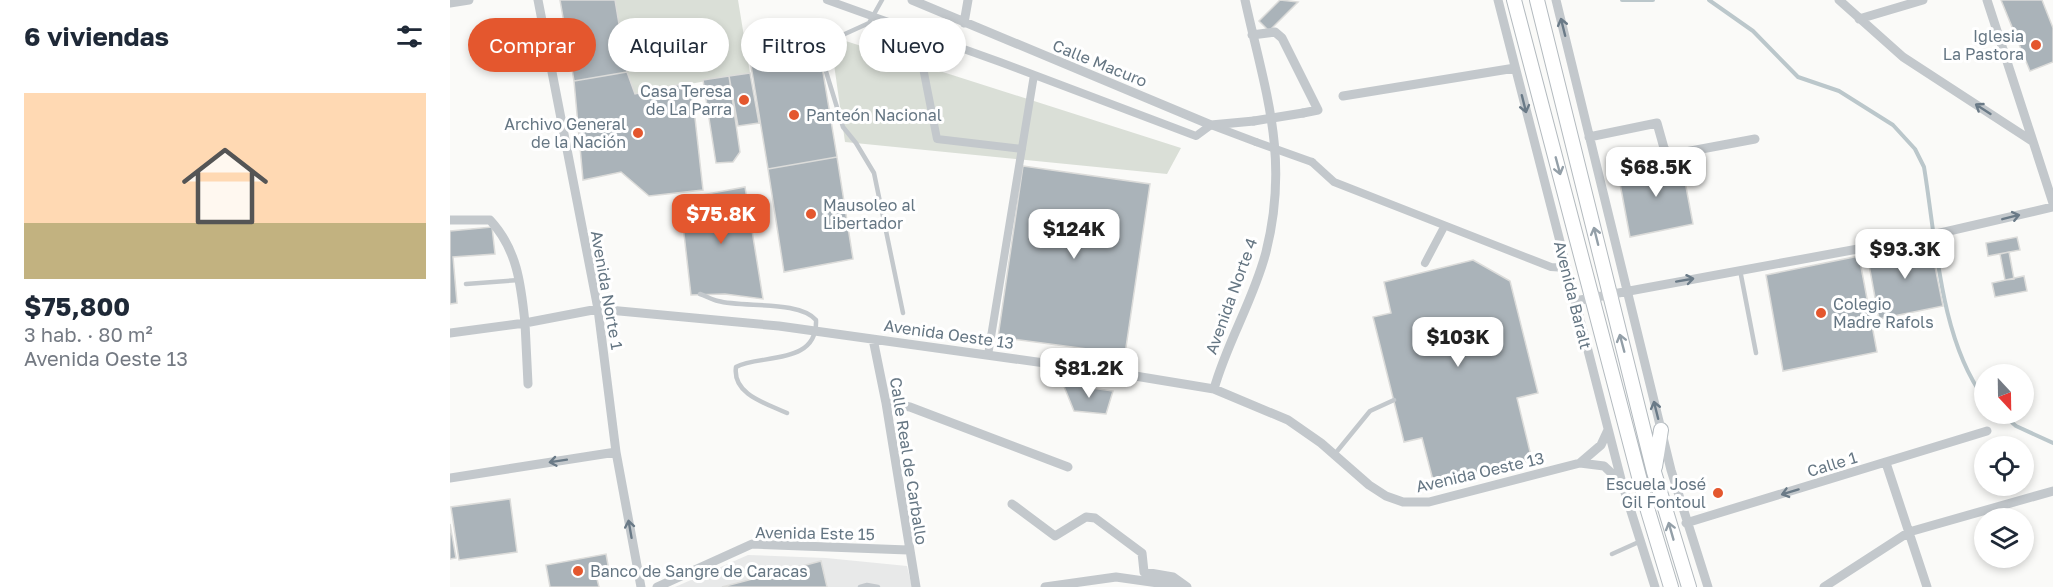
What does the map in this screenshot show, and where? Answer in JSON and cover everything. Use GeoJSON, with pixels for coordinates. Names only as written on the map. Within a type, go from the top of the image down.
{"type":"FeatureCollection","features":[{"type":"Feature","properties":{"kind":"main road","name":"Avenida Baralt"},"geometry":{"type":"LineString","coordinates":[[1515,0],[1645,500],[1671,587]]}},
{"type":"Feature","properties":{"kind":"main road"},"geometry":{"type":"LineString","coordinates":[[1537,0],[1654,472],[1689,587]]}},
{"type":"Feature","properties":{"kind":"main road"},"geometry":{"type":"LineString","coordinates":[[1654,472],[1661,430]]}},
{"type":"Feature","properties":{"kind":"street"},"geometry":{"type":"LineString","coordinates":[[450,3],[469,0]]}},
{"type":"Feature","properties":{"kind":"street","name":"Avenida Norte 1"},"geometry":{"type":"LineString","coordinates":[[538,0],[598,309],[616,452],[640,587]]}},
{"type":"Feature","properties":{"kind":"street"},"geometry":{"type":"LineString","coordinates":[[827,0],[878,18]]}},
{"type":"Feature","properties":{"kind":"street","name":"Calle Macuro"},"geometry":{"type":"LineString","coordinates":[[912,0],[953,18]]}},
{"type":"Feature","properties":{"kind":"street"},"geometry":{"type":"LineString","coordinates":[[965,18],[968,0]]}},
{"type":"Feature","properties":{"kind":"street","name":"Avenida Norte 4"},"geometry":{"type":"LineString","coordinates":[[1214,389],[1266,253],[1274,199],[1275,129],[1245,0]]}},
{"type":"Feature","properties":{"kind":"street","name":"Avenida Baralt"},"geometry":{"type":"LineString","coordinates":[[1498,0],[1622,483],[1655,587]]}},
{"type":"Feature","properties":{"kind":"street"},"geometry":{"type":"LineString","coordinates":[[1556,0],[1661,430],[1686,523],[1708,587]]}},
{"type":"Feature","properties":{"kind":"street"},"geometry":{"type":"LineString","coordinates":[[1839,0],[1903,57],[2032,141]]}},
{"type":"Feature","properties":{"kind":"street"},"geometry":{"type":"LineString","coordinates":[[1859,19],[1923,0]]}},
{"type":"Feature","properties":{"kind":"street"},"geometry":{"type":"LineString","coordinates":[[1575,301],[1923,237],[2053,205],[1987,0]]}},
{"type":"Feature","properties":{"kind":"street","name":"Calle Macuro"},"geometry":{"type":"LineString","coordinates":[[966,24],[1211,124]]}},
{"type":"Feature","properties":{"kind":"street"},"geometry":{"type":"LineString","coordinates":[[966,50],[1196,136],[1211,124],[1254,121],[1318,110],[1282,38],[1275,32],[1252,35]]}},
{"type":"Feature","properties":{"kind":"street"},"geometry":{"type":"LineString","coordinates":[[1343,96],[1515,68]]}},
{"type":"Feature","properties":{"kind":"street"},"geometry":{"type":"LineString","coordinates":[[924,72],[937,139],[1022,149]]}},
{"type":"Feature","properties":{"kind":"street"},"geometry":{"type":"LineString","coordinates":[[988,356],[1034,75]]}},
{"type":"Feature","properties":{"kind":"street"},"geometry":{"type":"LineString","coordinates":[[1589,137],[1657,123],[1664,148],[1668,153],[1680,153],[1755,139]]}},
{"type":"Feature","properties":{"kind":"street"},"geometry":{"type":"LineString","coordinates":[[1211,124],[1312,162],[1334,182],[1444,227],[1551,267],[1566,268]]}},
{"type":"Feature","properties":{"kind":"street"},"geometry":{"type":"LineString","coordinates":[[450,220],[490,220],[506,237],[519,280],[525,323],[528,384]]}},
{"type":"Feature","properties":{"kind":"street"},"geometry":{"type":"LineString","coordinates":[[1425,263],[1444,227]]}},
{"type":"Feature","properties":{"kind":"street","name":"Avenida Oeste 13"},"geometry":{"type":"LineString","coordinates":[[450,333],[525,323],[598,309],[873,339],[1214,389],[1288,420],[1380,493],[1403,502],[1416,503],[1447,498],[1580,463],[1604,466],[1622,483]]}},
{"type":"Feature","properties":{"kind":"street","name":"Calle Real de Carballo"},"geometry":{"type":"LineString","coordinates":[[873,339],[886,403],[908,550],[916,587]]}},
{"type":"Feature","properties":{"kind":"street"},"geometry":{"type":"LineString","coordinates":[[886,403],[910,407],[1068,467]]}},
{"type":"Feature","properties":{"kind":"street","name":"Avenida Oeste 13"},"geometry":{"type":"LineString","coordinates":[[1580,463],[1601,445],[1608,430]]}},
{"type":"Feature","properties":{"kind":"street","name":"Calle 1"},"geometry":{"type":"LineString","coordinates":[[1686,523],[1987,431]]}},
{"type":"Feature","properties":{"kind":"street"},"geometry":{"type":"LineString","coordinates":[[450,477],[616,452]]}},
{"type":"Feature","properties":{"kind":"street"},"geometry":{"type":"LineString","coordinates":[[1886,463],[1927,587]]}},
{"type":"Feature","properties":{"kind":"street"},"geometry":{"type":"LineString","coordinates":[[1824,587],[1909,532],[2053,491]]}},
{"type":"Feature","properties":{"kind":"street"},"geometry":{"type":"LineString","coordinates":[[1012,504],[1055,536],[1086,517],[1095,518],[1142,553],[1144,572],[1173,577],[1188,587]]}},
{"type":"Feature","properties":{"kind":"street","name":"Avenida Este 15"},"geometry":{"type":"LineString","coordinates":[[657,587],[752,544],[908,550]]}},
{"type":"Feature","properties":{"kind":"street"},"geometry":{"type":"LineString","coordinates":[[1046,587],[1116,578],[1188,587]]}},
{"type":"Feature","properties":{"kind":"lane"},"geometry":{"type":"LineString","coordinates":[[882,0],[869,23],[825,43],[824,65],[843,128],[856,143],[874,173],[903,313]]}},
{"type":"Feature","properties":{"kind":"lane"},"geometry":{"type":"LineString","coordinates":[[1740,270],[1756,353]]}},
{"type":"Feature","properties":{"kind":"lane"},"geometry":{"type":"LineString","coordinates":[[466,284],[519,280]]}},
{"type":"Feature","properties":{"kind":"lane"},"geometry":{"type":"LineString","coordinates":[[700,294],[718,301],[782,308],[810,314],[816,322],[815,332],[804,347],[792,355],[736,367],[736,374],[745,393],[787,413]]}},
{"type":"Feature","properties":{"kind":"lane"},"geometry":{"type":"LineString","coordinates":[[1334,455],[1370,411],[1394,400]]}},
{"type":"Feature","properties":{"kind":"lane"},"geometry":{"type":"LineString","coordinates":[[1612,554],[1641,541]]}},
{"type":"Feature","properties":{"kind":"lane"},"geometry":{"type":"LineString","coordinates":[[860,587],[867,585],[878,587]]}},
{"type":"Feature","properties":{"kind":"shaded area"},"geometry":{"type":"Polygon","coordinates":[[[615,0],[738,0],[741,18],[741,72],[750,73],[635,94],[627,72],[729,72],[729,18],[618,18],[615,0]]]}},
{"type":"Feature","properties":{"kind":"shaded area"},"geometry":{"type":"Polygon","coordinates":[[[847,41],[859,45],[859,72],[943,72],[1181,148],[1167,174],[845,142],[835,72],[847,72],[847,41]]]}},
{"type":"Feature","properties":{"kind":"shaded area"},"geometry":{"type":"Polygon","coordinates":[[[748,555],[826,558],[907,566],[912,587],[675,587],[748,555]]]}},
{"type":"Feature","properties":{"kind":"building"},"geometry":{"type":"Polygon","coordinates":[[[560,0],[615,0],[618,18],[608,18],[608,72],[627,72],[574,81],[572,72],[596,72],[596,18],[563,18],[560,0]]]}},
{"type":"Feature","properties":{"kind":"building"},"geometry":{"type":"Polygon","coordinates":[[[1280,0],[1298,2],[1269,31],[1259,21],[1280,0]]]}},
{"type":"Feature","properties":{"kind":"building","name":"Iglesia La Pastora"},"geometry":{"type":"Polygon","coordinates":[[[2001,0],[2042,0],[2053,28],[2053,62],[2030,71],[2001,0]]]}},
{"type":"Feature","properties":{"kind":"building","name":"Archivo General de la Nación"},"geometry":{"type":"Polygon","coordinates":[[[627,72],[635,94],[691,82],[703,190],[649,196],[621,172],[583,180],[574,81],[627,72]]]}},
{"type":"Feature","properties":{"kind":"building","name":"Panteón Nacional"},"geometry":{"type":"Polygon","coordinates":[[[752,72],[823,72],[837,157],[768,169],[752,72]]]}},
{"type":"Feature","properties":{"kind":"building","name":"Casa Teresa de La Parra"},"geometry":{"type":"Polygon","coordinates":[[[750,73],[759,123],[738,126],[729,76],[750,73]]]}},
{"type":"Feature","properties":{"kind":"building"},"geometry":{"type":"Polygon","coordinates":[[[729,76],[740,152],[733,162],[716,163],[703,80],[729,76]]]}},
{"type":"Feature","properties":{"kind":"building","name":"Mausoleo al Libertador"},"geometry":{"type":"Polygon","coordinates":[[[837,157],[853,259],[784,272],[768,169],[837,157]]]}},
{"type":"Feature","properties":{"kind":"building"},"geometry":{"type":"Polygon","coordinates":[[[1681,160],[1693,224],[1630,237],[1618,173],[1681,160]]]}},
{"type":"Feature","properties":{"kind":"building"},"geometry":{"type":"Polygon","coordinates":[[[1023,166],[1150,184],[1125,354],[998,337],[1023,166]]]}},
{"type":"Feature","properties":{"kind":"building"},"geometry":{"type":"Polygon","coordinates":[[[745,187],[763,299],[725,294],[691,295],[680,199],[745,187]]]}},
{"type":"Feature","properties":{"kind":"building"},"geometry":{"type":"Polygon","coordinates":[[[492,227],[495,254],[453,257],[457,303],[450,304],[450,231],[492,227]]]}},
{"type":"Feature","properties":{"kind":"building"},"geometry":{"type":"Polygon","coordinates":[[[2017,237],[2020,250],[1988,256],[1986,243],[2017,237]]]}},
{"type":"Feature","properties":{"kind":"building"},"geometry":{"type":"Polygon","coordinates":[[[1930,242],[1943,306],[1879,319],[1867,254],[1930,242]]]}},
{"type":"Feature","properties":{"kind":"building"},"geometry":{"type":"Polygon","coordinates":[[[2009,252],[2014,279],[2005,280],[2000,254],[2009,252]]]}},
{"type":"Feature","properties":{"kind":"building","name":"Colegio Madre Rafols"},"geometry":{"type":"Polygon","coordinates":[[[1859,256],[1877,352],[1783,371],[1766,275],[1859,256]]]}},
{"type":"Feature","properties":{"kind":"building"},"geometry":{"type":"Polygon","coordinates":[[[1473,260],[1510,281],[1538,393],[1517,398],[1532,460],[1434,484],[1422,438],[1404,442],[1373,317],[1391,313],[1384,282],[1473,260]]]}},
{"type":"Feature","properties":{"kind":"building"},"geometry":{"type":"Polygon","coordinates":[[[2024,276],[2027,291],[1995,297],[1992,283],[2024,276]]]}},
{"type":"Feature","properties":{"kind":"building"},"geometry":{"type":"Polygon","coordinates":[[[1063,384],[1113,391],[1106,414],[1074,411],[1063,384]]]}},
{"type":"Feature","properties":{"kind":"building"},"geometry":{"type":"Polygon","coordinates":[[[510,499],[517,552],[459,560],[451,507],[510,499]]]}},
{"type":"Feature","properties":{"kind":"building"},"geometry":{"type":"Polygon","coordinates":[[[450,524],[456,558],[450,559],[450,524]]]}},
{"type":"Feature","properties":{"kind":"building","name":"Banco de Sangre de Caracas"},"geometry":{"type":"Polygon","coordinates":[[[606,554],[610,576],[597,579],[599,587],[550,587],[546,565],[606,554]]]}},
{"type":"Feature","properties":{"kind":"building"},"geometry":{"type":"Polygon","coordinates":[[[821,561],[827,587],[722,587],[821,561]]]}},
{"type":"Feature","properties":{"kind":"waterway"},"geometry":{"type":"LineString","coordinates":[[1622,0],[1653,0]]}},
{"type":"Feature","properties":{"kind":"waterway"},"geometry":{"type":"LineString","coordinates":[[1709,0],[1753,31],[1798,77],[1839,91],[1893,125],[1915,149],[1924,167],[1942,287],[1949,318],[1958,347],[1974,382]]}},
{"type":"Feature","properties":{"kind":"waterway"},"geometry":{"type":"LineString","coordinates":[[2014,424],[2053,443]]}},
{"type":"Feature","properties":{"kind":"place","name":"Iglesia La Pastora"},"geometry":{"type":"Point","coordinates":[2036,45]}},
{"type":"Feature","properties":{"kind":"place","name":"Casa Teresa de La Parra"},"geometry":{"type":"Point","coordinates":[744,100]}},
{"type":"Feature","properties":{"kind":"place","name":"Panteón Nacional"},"geometry":{"type":"Point","coordinates":[794,115]}},
{"type":"Feature","properties":{"kind":"place","name":"Archivo General de la Nación"},"geometry":{"type":"Point","coordinates":[638,133]}},
{"type":"Feature","properties":{"kind":"place","name":"Mausoleo al Libertador"},"geometry":{"type":"Point","coordinates":[811,214]}},
{"type":"Feature","properties":{"kind":"place","name":"Colegio Madre Rafols"},"geometry":{"type":"Point","coordinates":[1821,313]}},
{"type":"Feature","properties":{"kind":"place","name":"Escuela José Gil Fontoul"},"geometry":{"type":"Point","coordinates":[1718,493]}},
{"type":"Feature","properties":{"kind":"place","name":"Banco de Sangre de Caracas"},"geometry":{"type":"Point","coordinates":[578,571]}}]}
